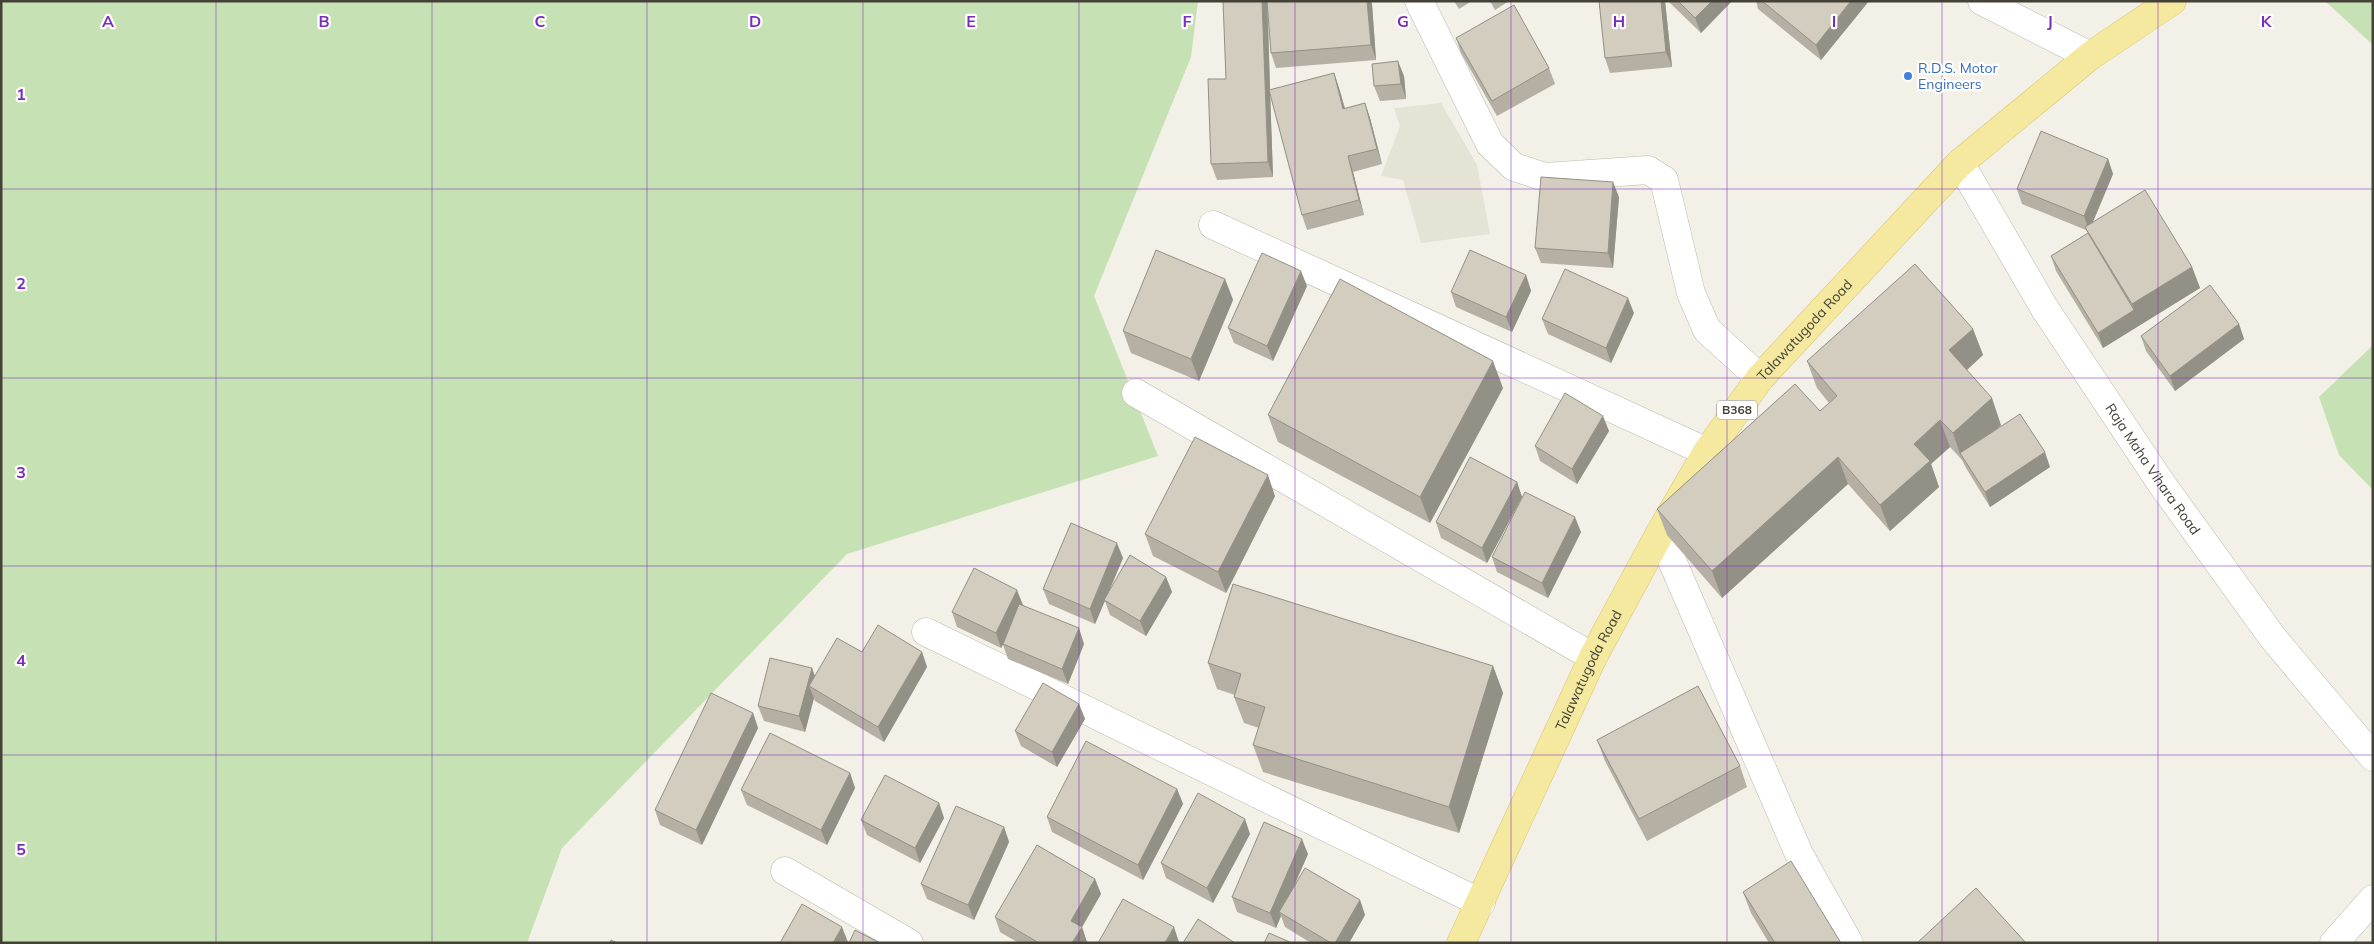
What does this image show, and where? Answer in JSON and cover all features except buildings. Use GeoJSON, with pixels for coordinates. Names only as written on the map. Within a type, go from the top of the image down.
{"type":"FeatureCollection","features":[{"type":"Feature","properties":{"kind":"main road","name":"Talawatugoda Road"},"geometry":{"type":"LineString","coordinates":[[1462,943],[1593,657],[1660,533],[1708,452],[1760,378],[1960,163],[2090,56],[2172,1]]}},
{"type":"Feature","properties":{"kind":"street"},"geometry":{"type":"LineString","coordinates":[[1419,1],[1490,144],[1514,167],[1545,177],[1648,170],[1664,180],[1691,292],[1707,330],[1760,378]]}},
{"type":"Feature","properties":{"kind":"street"},"geometry":{"type":"LineString","coordinates":[[1982,1],[2090,56]]}},
{"type":"Feature","properties":{"kind":"street","name":"Raja Maha Vihara Road"},"geometry":{"type":"LineString","coordinates":[[1960,163],[2044,309],[2161,483],[2273,638],[2373,757]]}},
{"type":"Feature","properties":{"kind":"street"},"geometry":{"type":"LineString","coordinates":[[1212,225],[1708,452]]}},
{"type":"Feature","properties":{"kind":"street"},"geometry":{"type":"LineString","coordinates":[[1136,393],[1593,657]]}},
{"type":"Feature","properties":{"kind":"street"},"geometry":{"type":"LineString","coordinates":[[1660,533],[1799,854],[1849,943]]}},
{"type":"Feature","properties":{"kind":"street"},"geometry":{"type":"LineString","coordinates":[[926,632],[1481,903]]}},
{"type":"Feature","properties":{"kind":"street"},"geometry":{"type":"LineString","coordinates":[[785,871],[909,943]]}},
{"type":"Feature","properties":{"kind":"street"},"geometry":{"type":"LineString","coordinates":[[2334,943],[2373,898]]}},
{"type":"Feature","properties":{"kind":"shaded area"},"geometry":{"type":"Polygon","coordinates":[[[1441,103],[1477,165],[1490,234],[1421,243],[1403,180],[1381,176],[1400,126],[1394,108],[1441,103]]]}},
{"type":"Feature","properties":{"kind":"green space"},"geometry":{"type":"Polygon","coordinates":[[[1,1],[1198,1],[1191,57],[1094,296],[1158,456],[847,554],[562,848],[527,943],[1,943],[1,1]]]}},
{"type":"Feature","properties":{"kind":"green space"},"geometry":{"type":"Polygon","coordinates":[[[2325,1],[2373,1],[2373,45],[2325,1]]]}},
{"type":"Feature","properties":{"kind":"green space"},"geometry":{"type":"Polygon","coordinates":[[[2373,345],[2373,490],[2339,455],[2319,397],[2373,345]]]}},
{"type":"Feature","properties":{"kind":"place","name":"R.D.S. Motor Engineers"},"geometry":{"type":"Point","coordinates":[1908,76]}}]}
